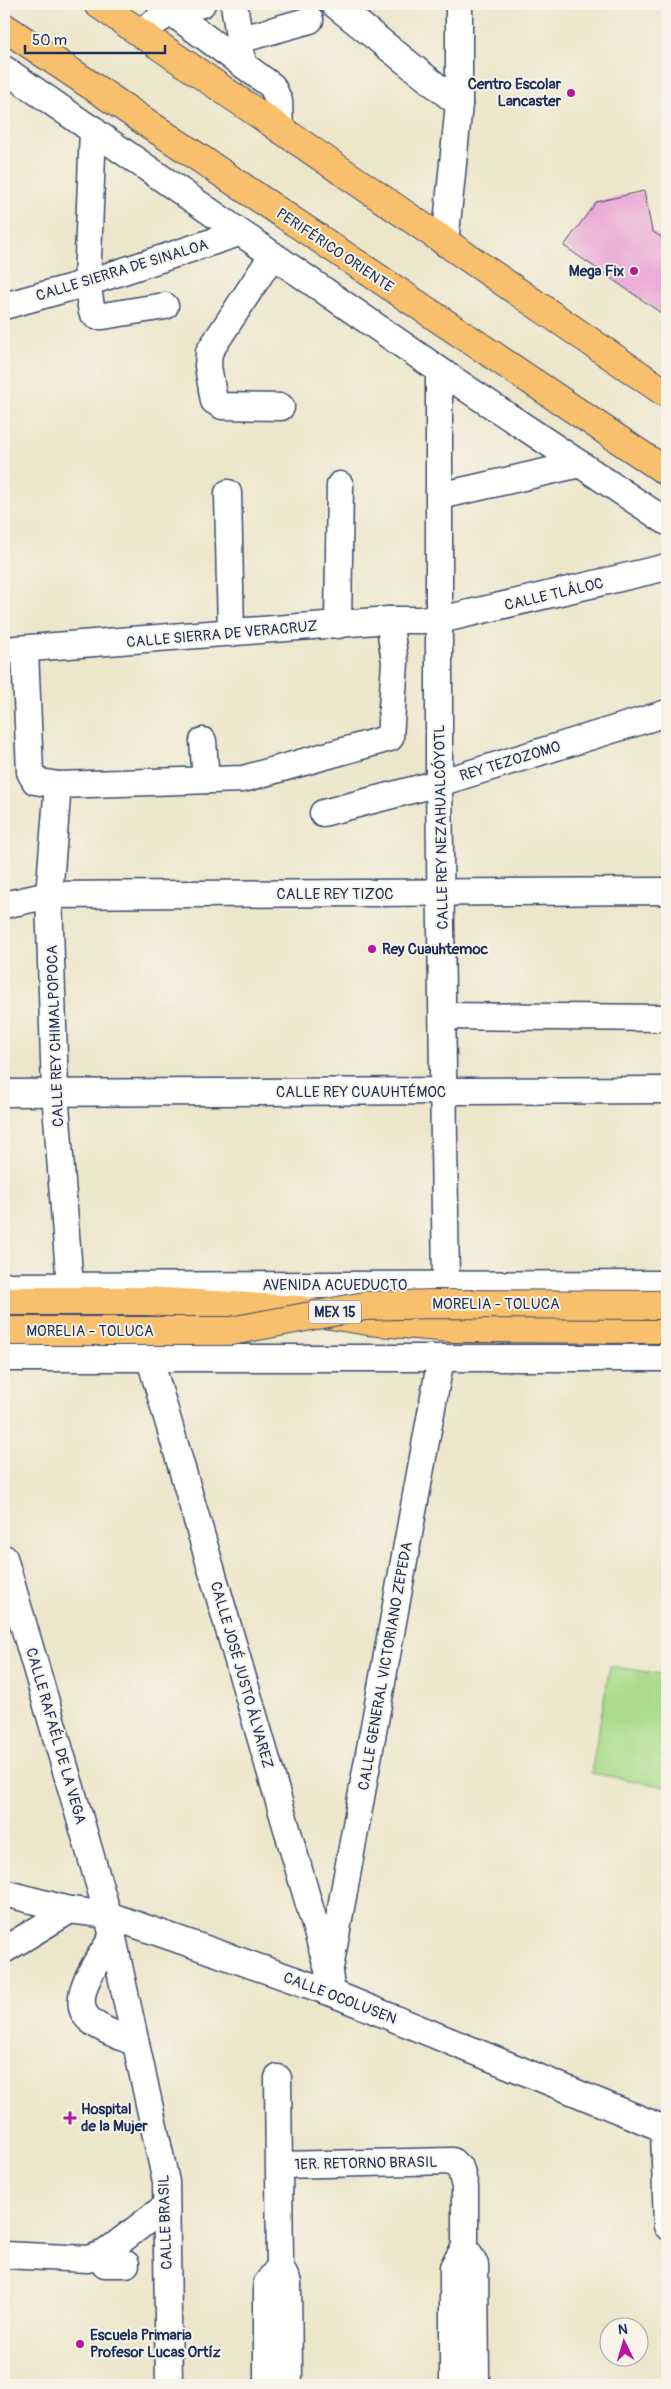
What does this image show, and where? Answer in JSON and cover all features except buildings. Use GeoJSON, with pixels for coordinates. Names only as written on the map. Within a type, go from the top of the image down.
{"type":"FeatureCollection","features":[{"type":"Feature","properties":{"kind":"main road"},"geometry":{"type":"LineString","coordinates":[[98,4],[667,394]]}},
{"type":"Feature","properties":{"kind":"main road","name":"PERIFÉRICO ORIENTE"},"geometry":{"type":"LineString","coordinates":[[4,26],[667,472]]}},
{"type":"Feature","properties":{"kind":"main road","name":"MORELIA - TOLUCA"},"geometry":{"type":"LineString","coordinates":[[4,1301],[147,1301],[289,1309],[368,1321],[451,1328],[667,1329]]}},
{"type":"Feature","properties":{"kind":"main road","name":"MORELIA - TOLUCA"},"geometry":{"type":"LineString","coordinates":[[4,1330],[231,1331],[365,1306],[433,1304],[667,1305]]}},
{"type":"Feature","properties":{"kind":"street"},"geometry":{"type":"LineString","coordinates":[[139,32],[166,8],[202,4]]}},
{"type":"Feature","properties":{"kind":"street"},"geometry":{"type":"LineString","coordinates":[[234,4],[242,52]]}},
{"type":"Feature","properties":{"kind":"street"},"geometry":{"type":"LineString","coordinates":[[334,4],[459,104]]}},
{"type":"Feature","properties":{"kind":"street"},"geometry":{"type":"LineString","coordinates":[[445,243],[459,104],[460,4]]}},
{"type":"Feature","properties":{"kind":"street"},"geometry":{"type":"LineString","coordinates":[[166,8],[242,52],[277,93],[280,129]]}},
{"type":"Feature","properties":{"kind":"street"},"geometry":{"type":"LineString","coordinates":[[242,52],[310,20]]}},
{"type":"Feature","properties":{"kind":"street"},"geometry":{"type":"LineString","coordinates":[[4,69],[93,129],[272,256],[667,522]]}},
{"type":"Feature","properties":{"kind":"street"},"geometry":{"type":"LineString","coordinates":[[93,129],[86,283],[92,312],[96,316],[165,306]]}},
{"type":"Feature","properties":{"kind":"street","name":"CALLE SIERRA DE SINALOA"},"geometry":{"type":"LineString","coordinates":[[4,306],[86,283],[239,233]]}},
{"type":"Feature","properties":{"kind":"street"},"geometry":{"type":"LineString","coordinates":[[272,256],[209,352],[208,366],[214,401],[222,406],[281,407]]}},
{"type":"Feature","properties":{"kind":"street","name":"CALLE REY NEZAHUALCÓYOTL"},"geometry":{"type":"LineString","coordinates":[[440,370],[439,783],[446,1284]]}},
{"type":"Feature","properties":{"kind":"street"},"geometry":{"type":"LineString","coordinates":[[440,496],[580,464]]}},
{"type":"Feature","properties":{"kind":"street"},"geometry":{"type":"LineString","coordinates":[[338,625],[340,485]]}},
{"type":"Feature","properties":{"kind":"street"},"geometry":{"type":"LineString","coordinates":[[228,493],[231,633]]}},
{"type":"Feature","properties":{"kind":"street","name":"CALLE TLÁLOC"},"geometry":{"type":"LineString","coordinates":[[440,620],[667,567]]}},
{"type":"Feature","properties":{"kind":"street"},"geometry":{"type":"LineString","coordinates":[[14,650],[30,772],[35,781],[58,785],[243,779],[390,738],[395,662],[389,620]]}},
{"type":"Feature","properties":{"kind":"street","name":"CALLE SIERRA DE VERACRUZ"},"geometry":{"type":"LineString","coordinates":[[14,650],[389,620],[440,620]]}},
{"type":"Feature","properties":{"kind":"street","name":"REY TEZOZOMO"},"geometry":{"type":"LineString","coordinates":[[322,813],[439,783],[667,713]]}},
{"type":"Feature","properties":{"kind":"street"},"geometry":{"type":"LineString","coordinates":[[202,741],[206,780]]}},
{"type":"Feature","properties":{"kind":"street","name":"CALLE REY CHIMALPOPOCA"},"geometry":{"type":"LineString","coordinates":[[58,785],[50,895],[55,1092],[70,1286]]}},
{"type":"Feature","properties":{"kind":"street","name":"CALLE REY TIZOC"},"geometry":{"type":"LineString","coordinates":[[4,905],[50,895],[442,894],[667,891]]}},
{"type":"Feature","properties":{"kind":"street"},"geometry":{"type":"LineString","coordinates":[[443,1016],[667,1018]]}},
{"type":"Feature","properties":{"kind":"street","name":"CALLE REY CUAUHTÉMOC"},"geometry":{"type":"LineString","coordinates":[[4,1093],[667,1090]]}},
{"type":"Feature","properties":{"kind":"street","name":"AVENIDA ACUEDUCTO"},"geometry":{"type":"LineString","coordinates":[[4,1286],[667,1284]]}},
{"type":"Feature","properties":{"kind":"street"},"geometry":{"type":"LineString","coordinates":[[4,1358],[667,1358]]}},
{"type":"Feature","properties":{"kind":"street","name":"CALLE GENERAL VICTORIANO ZEPEDA"},"geometry":{"type":"LineString","coordinates":[[330,1983],[442,1358]]}},
{"type":"Feature","properties":{"kind":"street","name":"CALLE JOSÉ JUSTO ÁLVAREZ"},"geometry":{"type":"LineString","coordinates":[[150,1359],[330,1983]]}},
{"type":"Feature","properties":{"kind":"street","name":"CALLE RAFAÉL DE LA VEGA"},"geometry":{"type":"LineString","coordinates":[[4,1558],[110,1925]]}},
{"type":"Feature","properties":{"kind":"street","name":"CALLE OCOLUSEN"},"geometry":{"type":"LineString","coordinates":[[4,1894],[70,1910],[110,1925],[330,1983],[665,2129]]}},
{"type":"Feature","properties":{"kind":"street"},"geometry":{"type":"LineString","coordinates":[[4,1950],[70,1910]]}},
{"type":"Feature","properties":{"kind":"street"},"geometry":{"type":"LineString","coordinates":[[110,1925],[82,1991],[80,2003],[84,2014],[92,2022],[136,2043]]}},
{"type":"Feature","properties":{"kind":"street","name":"CALLE BRASIL"},"geometry":{"type":"LineString","coordinates":[[110,1925],[166,2182],[169,2385]]}},
{"type":"Feature","properties":{"kind":"street","name":"1ER. RETORNO BRASIL"},"geometry":{"type":"LineString","coordinates":[[278,2078],[280,2266],[288,2283],[289,2378],[284,2385]]}},
{"type":"Feature","properties":{"kind":"street"},"geometry":{"type":"LineString","coordinates":[[665,2129],[667,2226]]}},
{"type":"Feature","properties":{"kind":"street","name":"1ER. RETORNO BRASIL"},"geometry":{"type":"LineString","coordinates":[[280,2165],[452,2161],[461,2170],[466,2187],[465,2247],[453,2267],[454,2380],[456,2385]]}},
{"type":"Feature","properties":{"kind":"street"},"geometry":{"type":"LineString","coordinates":[[4,2255],[88,2259],[115,2258],[166,2206]]}},
{"type":"Feature","properties":{"kind":"street","name":"1ER. RETORNO BRASIL"},"geometry":{"type":"LineString","coordinates":[[465,2247],[475,2265],[476,2380],[474,2385]]}},
{"type":"Feature","properties":{"kind":"street"},"geometry":{"type":"LineString","coordinates":[[273,2385],[267,2376],[267,2283],[280,2266]]}},
{"type":"Feature","properties":{"kind":"green space"},"geometry":{"type":"Polygon","coordinates":[[[610,1666],[667,1675],[667,1787],[591,1773],[610,1666]]]}},
{"type":"Feature","properties":{"kind":"place","name":"Centro Escolar Lancaster"},"geometry":{"type":"Point","coordinates":[571,93]}},
{"type":"Feature","properties":{"kind":"place","name":"Mega Fix"},"geometry":{"type":"Point","coordinates":[634,271]}},
{"type":"Feature","properties":{"kind":"place","name":"Rey Cuauhtemoc"},"geometry":{"type":"Point","coordinates":[372,949]}},
{"type":"Feature","properties":{"kind":"place","name":"Hospital de la Mujer"},"geometry":{"type":"Point","coordinates":[70,2118]}},
{"type":"Feature","properties":{"kind":"place","name":"Escuela Primaria Profesor Lucas Ortíz"},"geometry":{"type":"Point","coordinates":[80,2344]}}]}
